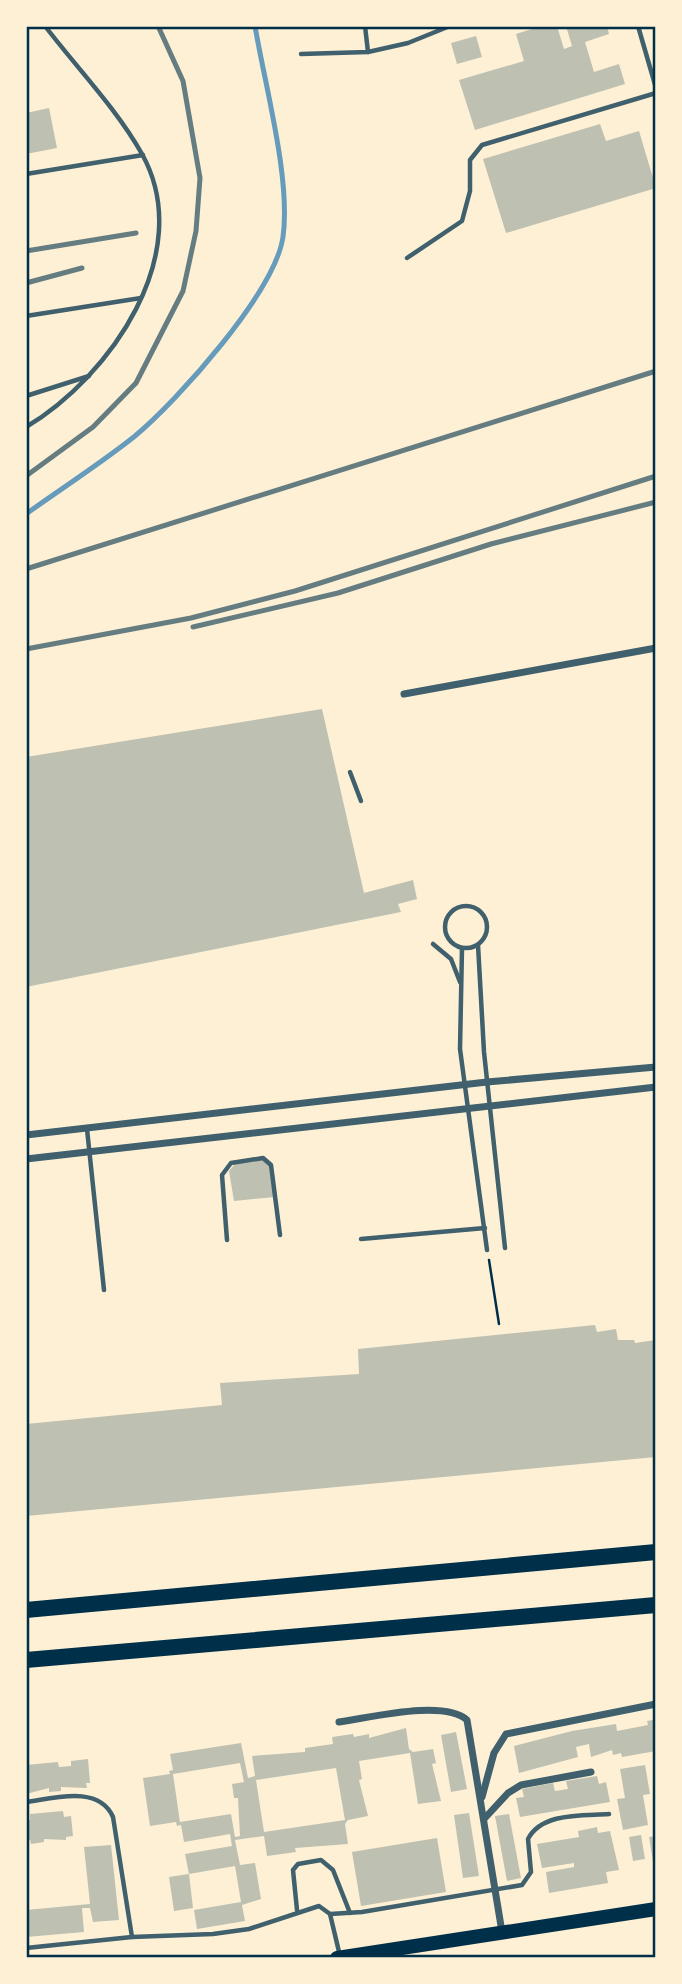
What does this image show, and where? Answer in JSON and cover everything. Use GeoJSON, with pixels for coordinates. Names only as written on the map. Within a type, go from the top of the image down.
{"type":"FeatureCollection","features":[{"type":"Feature","properties":{"kind":"highway"},"geometry":{"type":"LineString","coordinates":[[26,1610],[656,1552]]}},
{"type":"Feature","properties":{"kind":"highway"},"geometry":{"type":"LineString","coordinates":[[26,1660],[656,1605]]}},
{"type":"Feature","properties":{"kind":"main road"},"geometry":{"type":"LineString","coordinates":[[339,1957],[656,1909]]}},
{"type":"Feature","properties":{"kind":"street"},"geometry":{"type":"LineString","coordinates":[[404,695],[656,648]]}},
{"type":"Feature","properties":{"kind":"street"},"geometry":{"type":"LineString","coordinates":[[26,1135],[487,1082],[656,1068]]}},
{"type":"Feature","properties":{"kind":"street"},"geometry":{"type":"LineString","coordinates":[[26,1159],[656,1087]]}},
{"type":"Feature","properties":{"kind":"street"},"geometry":{"type":"LineString","coordinates":[[481,1801],[494,1753],[506,1734],[656,1704]]}},
{"type":"Feature","properties":{"kind":"street"},"geometry":{"type":"LineString","coordinates":[[339,1722],[436,1710],[456,1712],[470,1727],[503,1933]]}},
{"type":"Feature","properties":{"kind":"street"},"geometry":{"type":"LineString","coordinates":[[484,1819],[508,1793],[521,1785],[591,1772]]}},
{"type":"Feature","properties":{"kind":"lane"},"geometry":{"type":"LineString","coordinates":[[26,427],[50,413],[93,374],[114,347],[141,298],[153,264],[158,216],[142,155],[45,26]]}},
{"type":"Feature","properties":{"kind":"lane"},"geometry":{"type":"LineString","coordinates":[[365,26],[368,52]]}},
{"type":"Feature","properties":{"kind":"lane"},"geometry":{"type":"LineString","coordinates":[[301,54],[368,52],[408,43],[450,26]]}},
{"type":"Feature","properties":{"kind":"lane"},"geometry":{"type":"LineString","coordinates":[[407,258],[462,221],[470,191],[470,160],[482,145],[656,90],[638,26]]}},
{"type":"Feature","properties":{"kind":"lane"},"geometry":{"type":"LineString","coordinates":[[26,174],[142,155]]}},
{"type":"Feature","properties":{"kind":"lane"},"geometry":{"type":"LineString","coordinates":[[26,316],[141,298]]}},
{"type":"Feature","properties":{"kind":"lane"},"geometry":{"type":"LineString","coordinates":[[26,396],[93,374]]}},
{"type":"Feature","properties":{"kind":"lane"},"geometry":{"type":"LineString","coordinates":[[350,772],[361,801]]}},
{"type":"Feature","properties":{"kind":"lane"},"geometry":{"type":"LineString","coordinates":[[462,906],[475,908],[485,917],[486,935],[478,945],[461,948],[450,941],[445,926],[450,913],[462,906]]}},
{"type":"Feature","properties":{"kind":"lane"},"geometry":{"type":"LineString","coordinates":[[433,944],[451,959],[461,986]]}},
{"type":"Feature","properties":{"kind":"lane"},"geometry":{"type":"LineString","coordinates":[[478,945],[487,1082],[505,1248]]}},
{"type":"Feature","properties":{"kind":"lane"},"geometry":{"type":"LineString","coordinates":[[461,948],[460,1049],[487,1250]]}},
{"type":"Feature","properties":{"kind":"lane"},"geometry":{"type":"LineString","coordinates":[[87,1128],[104,1290]]}},
{"type":"Feature","properties":{"kind":"lane"},"geometry":{"type":"LineString","coordinates":[[227,1240],[222,1175],[231,1163],[263,1158],[271,1165],[280,1235]]}},
{"type":"Feature","properties":{"kind":"lane"},"geometry":{"type":"LineString","coordinates":[[361,1239],[485,1228]]}},
{"type":"Feature","properties":{"kind":"lane"},"geometry":{"type":"LineString","coordinates":[[26,1802],[85,1797],[100,1799],[108,1806],[119,1850],[131,1937]]}},
{"type":"Feature","properties":{"kind":"lane"},"geometry":{"type":"LineString","coordinates":[[26,1948],[131,1937],[213,1934],[248,1929],[297,1910],[319,1906],[330,1914],[350,1913],[522,1885],[527,1882],[531,1872],[528,1839],[539,1825],[567,1817],[609,1814]]}},
{"type":"Feature","properties":{"kind":"lane"},"geometry":{"type":"LineString","coordinates":[[297,1910],[293,1870],[298,1864],[321,1860],[333,1870],[350,1913]]}},
{"type":"Feature","properties":{"kind":"lane"},"geometry":{"type":"LineString","coordinates":[[330,1914],[339,1957]]}},
{"type":"Feature","properties":{"kind":"path"},"geometry":{"type":"LineString","coordinates":[[487,1250],[499,1324]]}},
{"type":"Feature","properties":{"kind":"building"},"geometry":{"type":"Polygon","coordinates":[[[541,26],[557,26],[564,49],[572,46],[566,26],[607,26],[609,34],[585,42],[594,72],[619,64],[625,84],[475,130],[459,80],[524,61],[516,34],[541,26]]]}},
{"type":"Feature","properties":{"kind":"building"},"geometry":{"type":"Polygon","coordinates":[[[476,36],[482,57],[457,64],[451,43],[476,36]]]}},
{"type":"Feature","properties":{"kind":"building"},"geometry":{"type":"Polygon","coordinates":[[[49,108],[57,148],[26,154],[26,113],[49,108]]]}},
{"type":"Feature","properties":{"kind":"building"},"geometry":{"type":"Polygon","coordinates":[[[600,124],[606,141],[639,131],[656,188],[506,233],[483,159],[600,124]]]}},
{"type":"Feature","properties":{"kind":"building"},"geometry":{"type":"Polygon","coordinates":[[[322,709],[364,893],[413,880],[417,899],[398,904],[401,912],[26,987],[26,757],[322,709]]]}},
{"type":"Feature","properties":{"kind":"building"},"geometry":{"type":"Polygon","coordinates":[[[268,1159],[274,1197],[234,1201],[229,1171],[235,1164],[268,1159]]]}},
{"type":"Feature","properties":{"kind":"building"},"geometry":{"type":"Polygon","coordinates":[[[595,1325],[597,1332],[616,1329],[618,1340],[634,1340],[635,1343],[656,1340],[656,1457],[26,1516],[26,1424],[222,1405],[220,1383],[359,1374],[358,1349],[595,1325]]]}},
{"type":"Feature","properties":{"kind":"building"},"geometry":{"type":"Polygon","coordinates":[[[653,1720],[656,1751],[622,1757],[621,1753],[613,1755],[612,1750],[591,1757],[589,1744],[576,1747],[578,1757],[519,1773],[514,1746],[572,1731],[616,1724],[617,1731],[648,1725],[647,1721],[653,1720]]]}},
{"type":"Feature","properties":{"kind":"building"},"geometry":{"type":"Polygon","coordinates":[[[406,1728],[409,1749],[413,1752],[433,1749],[436,1763],[432,1764],[441,1801],[418,1804],[410,1753],[359,1761],[362,1779],[359,1780],[368,1816],[348,1820],[345,1824],[348,1844],[295,1848],[296,1852],[267,1856],[264,1836],[235,1840],[240,1865],[255,1863],[261,1899],[242,1905],[245,1921],[197,1929],[194,1910],[241,1902],[235,1866],[189,1874],[185,1854],[232,1846],[230,1834],[184,1842],[181,1825],[177,1826],[176,1822],[150,1826],[143,1778],[170,1774],[169,1771],[173,1770],[170,1754],[241,1743],[248,1778],[255,1776],[252,1756],[305,1752],[305,1748],[333,1744],[332,1737],[369,1734],[369,1738],[406,1728]],[[240,1763],[173,1774],[180,1822],[231,1814],[235,1837],[240,1836],[238,1798],[234,1798],[232,1784],[244,1782],[240,1763]],[[336,1768],[256,1780],[264,1832],[345,1820],[336,1768]]]}},
{"type":"Feature","properties":{"kind":"building"},"geometry":{"type":"Polygon","coordinates":[[[456,1732],[467,1789],[451,1792],[441,1735],[456,1732]]]}},
{"type":"Feature","properties":{"kind":"building"},"geometry":{"type":"Polygon","coordinates":[[[88,1759],[90,1783],[86,1783],[87,1788],[61,1787],[61,1791],[49,1792],[49,1788],[26,1794],[26,1765],[58,1762],[59,1767],[71,1766],[71,1761],[88,1759]]]}},
{"type":"Feature","properties":{"kind":"building"},"geometry":{"type":"Polygon","coordinates":[[[645,1765],[650,1794],[643,1795],[648,1825],[623,1830],[617,1799],[625,1798],[620,1769],[645,1765]]]}},
{"type":"Feature","properties":{"kind":"building"},"geometry":{"type":"Polygon","coordinates":[[[597,1776],[599,1784],[606,1782],[610,1802],[520,1817],[516,1798],[524,1797],[522,1789],[553,1783],[555,1791],[568,1789],[566,1781],[597,1776]]]}},
{"type":"Feature","properties":{"kind":"building"},"geometry":{"type":"Polygon","coordinates":[[[63,1811],[64,1817],[71,1816],[73,1836],[66,1837],[66,1840],[44,1839],[44,1842],[31,1844],[30,1840],[26,1840],[26,1820],[30,1820],[30,1814],[63,1811]]]}},
{"type":"Feature","properties":{"kind":"building"},"geometry":{"type":"Polygon","coordinates":[[[469,1813],[479,1876],[463,1878],[454,1815],[469,1813]]]}},
{"type":"Feature","properties":{"kind":"building"},"geometry":{"type":"Polygon","coordinates":[[[509,1814],[521,1878],[507,1881],[495,1816],[509,1814]]]}},
{"type":"Feature","properties":{"kind":"building"},"geometry":{"type":"Polygon","coordinates":[[[597,1827],[598,1833],[610,1831],[619,1870],[606,1872],[608,1883],[549,1893],[546,1872],[574,1867],[574,1863],[542,1868],[537,1844],[579,1837],[578,1831],[597,1827]]]}},
{"type":"Feature","properties":{"kind":"building"},"geometry":{"type":"Polygon","coordinates":[[[641,1835],[645,1859],[633,1861],[629,1837],[641,1835]]]}},
{"type":"Feature","properties":{"kind":"building"},"geometry":{"type":"Polygon","coordinates":[[[656,1836],[656,1861],[653,1862],[649,1837],[656,1836]]]}},
{"type":"Feature","properties":{"kind":"building"},"geometry":{"type":"Polygon","coordinates":[[[437,1838],[446,1892],[361,1906],[352,1852],[437,1838]]]}},
{"type":"Feature","properties":{"kind":"building"},"geometry":{"type":"Polygon","coordinates":[[[111,1845],[119,1920],[93,1922],[90,1908],[82,1908],[84,1932],[26,1937],[26,1910],[90,1904],[84,1847],[111,1845]]]}},
{"type":"Feature","properties":{"kind":"building"},"geometry":{"type":"Polygon","coordinates":[[[189,1874],[193,1908],[174,1911],[169,1877],[189,1874]]]}},
{"type":"Feature","properties":{"kind":"waterway"},"geometry":{"type":"LineString","coordinates":[[26,514],[135,436],[175,397],[199,372],[244,315],[276,260],[283,237],[283,188],[276,132],[255,26]]}},
{"type":"Feature","properties":{"kind":"railway"},"geometry":{"type":"LineString","coordinates":[[26,476],[93,427],[136,383],[183,291],[196,231],[200,178],[183,81],[158,26]]}},
{"type":"Feature","properties":{"kind":"railway"},"geometry":{"type":"LineString","coordinates":[[26,251],[136,233]]}},
{"type":"Feature","properties":{"kind":"railway"},"geometry":{"type":"LineString","coordinates":[[26,283],[82,268]]}},
{"type":"Feature","properties":{"kind":"railway"},"geometry":{"type":"LineString","coordinates":[[26,569],[656,371]]}},
{"type":"Feature","properties":{"kind":"railway"},"geometry":{"type":"LineString","coordinates":[[26,649],[191,618],[295,591],[656,476]]}},
{"type":"Feature","properties":{"kind":"railway"},"geometry":{"type":"LineString","coordinates":[[193,627],[338,593],[491,544],[656,502]]}}]}
